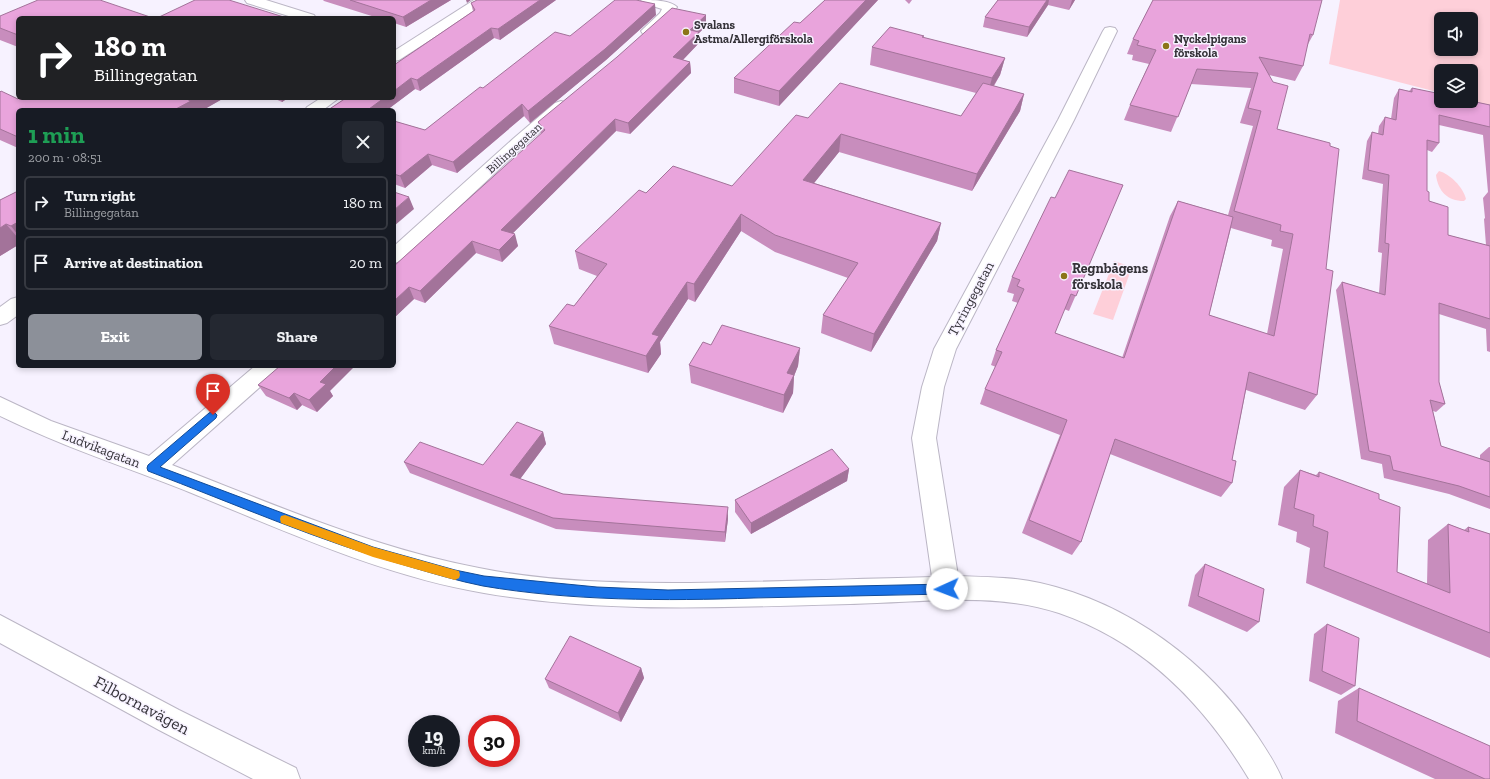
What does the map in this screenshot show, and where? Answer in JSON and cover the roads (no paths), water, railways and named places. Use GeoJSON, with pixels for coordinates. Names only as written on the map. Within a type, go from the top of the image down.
{"type":"FeatureCollection","features":[{"type":"Feature","properties":{"kind":"street"},"geometry":{"type":"LineString","coordinates":[[252,0],[303,16]]}},
{"type":"Feature","properties":{"kind":"street"},"geometry":{"type":"LineString","coordinates":[[400,47],[483,0]]}},
{"type":"Feature","properties":{"kind":"street"},"geometry":{"type":"LineString","coordinates":[[639,39],[666,15],[670,7],[648,0]]}},
{"type":"Feature","properties":{"kind":"street","name":"Tyringegatan"},"geometry":{"type":"LineString","coordinates":[[947,589],[924,438],[934,386],[944,349],[1066,120],[1110,31]]}},
{"type":"Feature","properties":{"kind":"street","name":"Billingegatan"},"geometry":{"type":"LineString","coordinates":[[396,255],[520,141],[575,95]]}},
{"type":"Feature","properties":{"kind":"street"},"geometry":{"type":"LineString","coordinates":[[316,108],[328,100]]}},
{"type":"Feature","properties":{"kind":"street"},"geometry":{"type":"LineString","coordinates":[[0,318],[16,306]]}},
{"type":"Feature","properties":{"kind":"street"},"geometry":{"type":"LineString","coordinates":[[152,468],[267,368]]}},
{"type":"Feature","properties":{"kind":"street","name":"Ludvikagatan"},"geometry":{"type":"LineString","coordinates":[[0,406],[43,427],[323,534],[373,552],[455,575],[484,581],[581,591],[668,595],[947,589],[1023,592],[1045,597],[1097,616],[1132,634],[1185,674],[1223,713],[1267,779]]}},
{"type":"Feature","properties":{"kind":"street","name":"Filbornavägen"},"geometry":{"type":"LineString","coordinates":[[0,628],[168,720],[285,779]]}},
{"type":"Feature","properties":{"kind":"place","name":"Svalans Astma/Allergiförskola"},"geometry":{"type":"Point","coordinates":[686,32]}},
{"type":"Feature","properties":{"kind":"place","name":"Nyckelpigans förskola"},"geometry":{"type":"Point","coordinates":[1166,46]}},
{"type":"Feature","properties":{"kind":"place","name":"Regnbågens förskola"},"geometry":{"type":"Point","coordinates":[1064,276]}}]}
